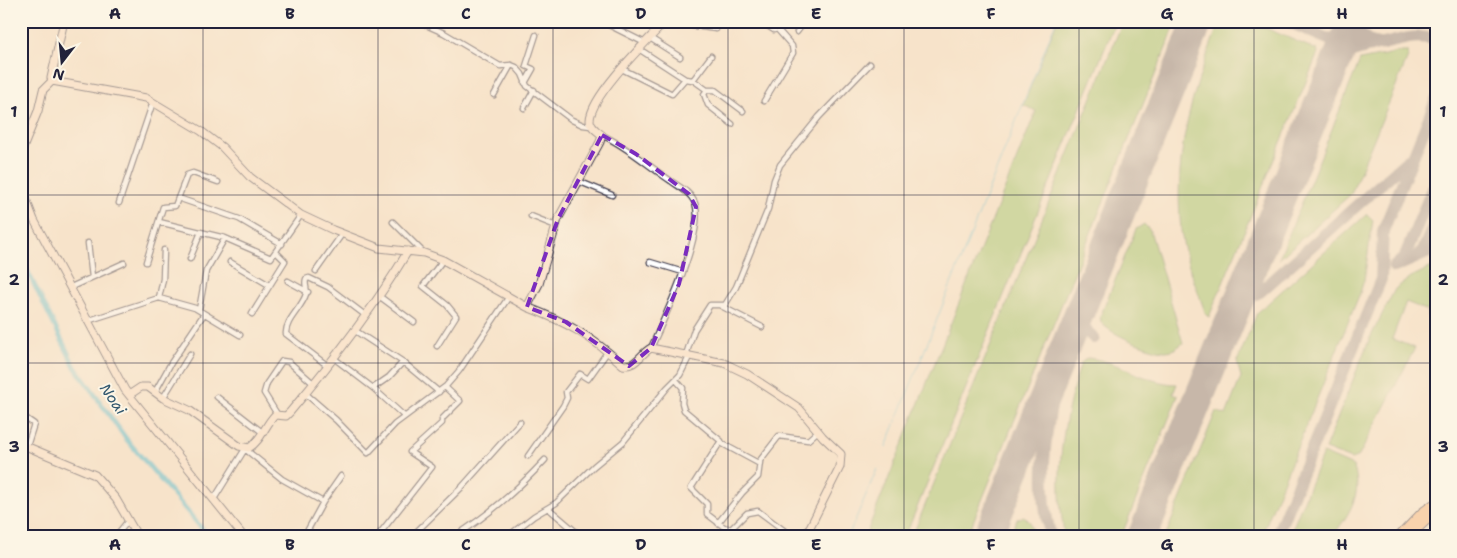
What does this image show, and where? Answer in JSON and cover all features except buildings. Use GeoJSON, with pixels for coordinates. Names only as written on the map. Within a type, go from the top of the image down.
{"type":"FeatureCollection","features":[{"type":"Feature","properties":{"kind":"highway"},"geometry":{"type":"LineString","coordinates":[[1399,537],[1422,513],[1436,503]]}},
{"type":"Feature","properties":{"kind":"highway"},"geometry":{"type":"LineString","coordinates":[[1408,537],[1436,510]]}},
{"type":"Feature","properties":{"kind":"street"},"geometry":{"type":"LineString","coordinates":[[21,154],[38,112],[43,90],[52,81],[51,78],[64,21]]}},
{"type":"Feature","properties":{"kind":"street"},"geometry":{"type":"LineString","coordinates":[[52,81],[138,95],[153,102],[201,130],[222,147],[250,177],[302,215],[342,234],[379,248],[424,253],[443,260],[508,298],[566,322],[588,335],[623,365],[629,366],[651,348],[683,272],[696,215],[694,200],[689,194],[636,154],[602,135],[591,126],[572,120],[525,83],[519,69],[511,65],[500,66],[450,36],[417,21]]}},
{"type":"Feature","properties":{"kind":"street"},"geometry":{"type":"LineString","coordinates":[[760,21],[766,27],[778,30],[792,46],[793,53],[764,101]]}},
{"type":"Feature","properties":{"kind":"street"},"geometry":{"type":"LineString","coordinates":[[778,30],[788,21]]}},
{"type":"Feature","properties":{"kind":"street"},"geometry":{"type":"LineString","coordinates":[[797,32],[805,21]]}},
{"type":"Feature","properties":{"kind":"street"},"geometry":{"type":"LineString","coordinates":[[591,126],[590,119],[599,97],[622,68],[665,22],[716,29]]}},
{"type":"Feature","properties":{"kind":"street"},"geometry":{"type":"LineString","coordinates":[[609,25],[648,40],[680,57]]}},
{"type":"Feature","properties":{"kind":"street"},"geometry":{"type":"LineString","coordinates":[[525,83],[532,69],[526,66],[536,35]]}},
{"type":"Feature","properties":{"kind":"street"},"geometry":{"type":"LineString","coordinates":[[639,49],[685,79],[693,80],[707,90],[715,90],[743,111]]}},
{"type":"Feature","properties":{"kind":"street"},"geometry":{"type":"LineString","coordinates":[[693,80],[711,56]]}},
{"type":"Feature","properties":{"kind":"street"},"geometry":{"type":"LineString","coordinates":[[721,306],[727,302],[736,287],[768,209],[774,180],[780,165],[819,117],[870,64]]}},
{"type":"Feature","properties":{"kind":"street"},"geometry":{"type":"LineString","coordinates":[[494,95],[511,65]]}},
{"type":"Feature","properties":{"kind":"street"},"geometry":{"type":"LineString","coordinates":[[622,68],[672,94],[685,79]]}},
{"type":"Feature","properties":{"kind":"street"},"geometry":{"type":"LineString","coordinates":[[524,108],[534,90]]}},
{"type":"Feature","properties":{"kind":"street"},"geometry":{"type":"LineString","coordinates":[[707,90],[705,101],[732,124]]}},
{"type":"Feature","properties":{"kind":"street"},"geometry":{"type":"LineString","coordinates":[[119,203],[153,102]]}},
{"type":"Feature","properties":{"kind":"street"},"geometry":{"type":"LineString","coordinates":[[528,307],[539,284],[556,226],[602,135]]}},
{"type":"Feature","properties":{"kind":"street"},"geometry":{"type":"LineString","coordinates":[[146,262],[164,206],[175,206],[188,174],[192,173],[218,182]]}},
{"type":"Feature","properties":{"kind":"street"},"geometry":{"type":"LineString","coordinates":[[21,179],[26,202],[34,220],[71,287],[116,376],[129,395],[244,537]]}},
{"type":"Feature","properties":{"kind":"street"},"geometry":{"type":"LineString","coordinates":[[578,181],[612,195]]}},
{"type":"Feature","properties":{"kind":"street"},"geometry":{"type":"LineString","coordinates":[[178,198],[239,218],[282,244]]}},
{"type":"Feature","properties":{"kind":"street"},"geometry":{"type":"LineString","coordinates":[[159,222],[224,238],[268,258],[277,253],[302,215]]}},
{"type":"Feature","properties":{"kind":"street"},"geometry":{"type":"LineString","coordinates":[[531,216],[556,226]]}},
{"type":"Feature","properties":{"kind":"street"},"geometry":{"type":"LineString","coordinates":[[393,222],[424,253]]}},
{"type":"Feature","properties":{"kind":"street"},"geometry":{"type":"LineString","coordinates":[[190,259],[201,232]]}},
{"type":"Feature","properties":{"kind":"street"},"geometry":{"type":"LineString","coordinates":[[316,271],[342,234]]}},
{"type":"Feature","properties":{"kind":"street"},"geometry":{"type":"LineString","coordinates":[[198,310],[206,271],[224,238]]}},
{"type":"Feature","properties":{"kind":"street"},"geometry":{"type":"LineString","coordinates":[[88,243],[92,277]]}},
{"type":"Feature","properties":{"kind":"street"},"geometry":{"type":"LineString","coordinates":[[159,298],[163,279],[164,250]]}},
{"type":"Feature","properties":{"kind":"street"},"geometry":{"type":"LineString","coordinates":[[314,384],[289,362],[282,361],[267,383],[264,394],[276,414],[286,416],[306,394],[335,359],[408,251]]}},
{"type":"Feature","properties":{"kind":"street"},"geometry":{"type":"LineString","coordinates":[[252,314],[285,261],[277,253]]}},
{"type":"Feature","properties":{"kind":"street"},"geometry":{"type":"LineString","coordinates":[[437,346],[456,316],[447,305],[424,286],[443,260]]}},
{"type":"Feature","properties":{"kind":"street"},"geometry":{"type":"LineString","coordinates":[[230,262],[269,286]]}},
{"type":"Feature","properties":{"kind":"street"},"geometry":{"type":"LineString","coordinates":[[650,262],[683,272]]}},
{"type":"Feature","properties":{"kind":"street"},"geometry":{"type":"LineString","coordinates":[[71,287],[124,263]]}},
{"type":"Feature","properties":{"kind":"street"},"geometry":{"type":"LineString","coordinates":[[328,366],[286,334],[286,327],[308,292],[306,279],[309,278],[328,287],[365,315]]}},
{"type":"Feature","properties":{"kind":"street"},"geometry":{"type":"LineString","coordinates":[[288,281],[308,292]]}},
{"type":"Feature","properties":{"kind":"street"},"geometry":{"type":"LineString","coordinates":[[379,296],[414,322]]}},
{"type":"Feature","properties":{"kind":"street"},"geometry":{"type":"LineString","coordinates":[[87,321],[159,298],[198,310],[240,336]]}},
{"type":"Feature","properties":{"kind":"street"},"geometry":{"type":"LineString","coordinates":[[306,394],[336,420],[368,453],[404,416],[445,387],[459,371],[508,298]]}},
{"type":"Feature","properties":{"kind":"street"},"geometry":{"type":"LineString","coordinates":[[507,537],[534,516],[548,508],[624,442],[676,380],[688,355],[694,330],[710,304],[721,306],[762,327]]}},
{"type":"Feature","properties":{"kind":"street"},"geometry":{"type":"LineString","coordinates":[[155,392],[171,363],[204,314]]}},
{"type":"Feature","properties":{"kind":"street"},"geometry":{"type":"LineString","coordinates":[[354,330],[403,362],[439,392]]}},
{"type":"Feature","properties":{"kind":"street"},"geometry":{"type":"LineString","coordinates":[[651,348],[724,363],[747,374],[799,408],[841,454],[840,467],[805,537]]}},
{"type":"Feature","properties":{"kind":"street"},"geometry":{"type":"LineString","coordinates":[[528,456],[564,406],[568,398],[566,392],[574,380],[580,374],[588,379],[608,351]]}},
{"type":"Feature","properties":{"kind":"street"},"geometry":{"type":"LineString","coordinates":[[163,398],[190,354]]}},
{"type":"Feature","properties":{"kind":"street"},"geometry":{"type":"LineString","coordinates":[[335,359],[373,388],[404,416]]}},
{"type":"Feature","properties":{"kind":"street"},"geometry":{"type":"LineString","coordinates":[[373,388],[389,377],[403,362]]}},
{"type":"Feature","properties":{"kind":"street"},"geometry":{"type":"LineString","coordinates":[[676,380],[684,388],[682,403],[684,410],[720,440],[721,443],[760,462]]}},
{"type":"Feature","properties":{"kind":"street"},"geometry":{"type":"LineString","coordinates":[[129,395],[144,386],[163,398],[189,410],[231,442],[245,449],[282,478],[323,502]]}},
{"type":"Feature","properties":{"kind":"street"},"geometry":{"type":"LineString","coordinates":[[377,537],[432,467],[410,452],[442,423],[442,419],[460,401],[445,387]]}},
{"type":"Feature","properties":{"kind":"street"},"geometry":{"type":"LineString","coordinates":[[217,397],[262,432]]}},
{"type":"Feature","properties":{"kind":"street"},"geometry":{"type":"LineString","coordinates":[[214,499],[245,449],[256,442],[266,424],[276,414]]}},
{"type":"Feature","properties":{"kind":"street"},"geometry":{"type":"LineString","coordinates":[[21,415],[34,424],[24,446],[95,475],[116,499],[138,537]]}},
{"type":"Feature","properties":{"kind":"street"},"geometry":{"type":"LineString","coordinates":[[411,537],[462,487],[520,422]]}},
{"type":"Feature","properties":{"kind":"street"},"geometry":{"type":"LineString","coordinates":[[718,522],[742,492],[758,477],[760,462],[779,436],[808,440],[818,431]]}},
{"type":"Feature","properties":{"kind":"street"},"geometry":{"type":"LineString","coordinates":[[721,443],[691,488],[706,501],[707,514],[731,528],[748,513],[758,511],[793,537]]}},
{"type":"Feature","properties":{"kind":"street"},"geometry":{"type":"LineString","coordinates":[[454,537],[484,518],[510,496],[545,460]]}},
{"type":"Feature","properties":{"kind":"street"},"geometry":{"type":"LineString","coordinates":[[304,537],[323,502],[341,476]]}},
{"type":"Feature","properties":{"kind":"street"},"geometry":{"type":"LineString","coordinates":[[548,508],[582,537]]}},
{"type":"Feature","properties":{"kind":"street"},"geometry":{"type":"LineString","coordinates":[[115,537],[128,521]]}},
{"type":"Feature","properties":{"kind":"highlighted area"},"geometry":{"type":"Polygon","coordinates":[[[602,135],[636,154],[689,194],[696,207],[679,284],[651,348],[629,366],[566,322],[527,307],[558,219],[602,135]]]}},
{"type":"Feature","properties":{"kind":"green space"},"geometry":{"type":"Polygon","coordinates":[[[1057,21],[1116,21],[905,537],[865,537],[1036,111],[1023,105],[1057,21]]]}},
{"type":"Feature","properties":{"kind":"green space"},"geometry":{"type":"Polygon","coordinates":[[[1123,21],[1177,21],[967,537],[912,537],[1123,21]]]}},
{"type":"Feature","properties":{"kind":"green space"},"geometry":{"type":"Polygon","coordinates":[[[1220,21],[1249,21],[1317,50],[1318,53],[1209,317],[1206,315],[1195,284],[1183,241],[1179,202],[1180,175],[1182,149],[1193,98],[1220,21]]]}},
{"type":"Feature","properties":{"kind":"green space"},"geometry":{"type":"Polygon","coordinates":[[[1375,21],[1421,21],[1404,27],[1387,29],[1376,26],[1375,21]]]}},
{"type":"Feature","properties":{"kind":"green space"},"geometry":{"type":"Polygon","coordinates":[[[1408,52],[1408,57],[1351,194],[1279,259],[1360,60],[1408,52]]]}},
{"type":"Feature","properties":{"kind":"green space"},"geometry":{"type":"Polygon","coordinates":[[[1367,214],[1373,220],[1364,280],[1360,293],[1261,537],[1165,537],[1216,411],[1226,415],[1241,377],[1237,362],[1257,313],[1367,214]]]}},
{"type":"Feature","properties":{"kind":"green space"},"geometry":{"type":"Polygon","coordinates":[[[1144,224],[1150,230],[1183,343],[1165,351],[1130,341],[1105,326],[1101,322],[1100,317],[1136,229],[1144,224]]]}},
{"type":"Feature","properties":{"kind":"green space"},"geometry":{"type":"Polygon","coordinates":[[[1436,265],[1436,301],[1429,317],[1427,316],[1428,311],[1406,302],[1392,339],[1415,348],[1359,456],[1351,459],[1325,449],[1369,340],[1395,289],[1411,277],[1436,265]]]}},
{"type":"Feature","properties":{"kind":"green space"},"geometry":{"type":"Polygon","coordinates":[[[1087,358],[1110,363],[1154,380],[1177,384],[1173,394],[1178,396],[1121,537],[1065,537],[1060,493],[1062,449],[1069,405],[1081,363],[1087,358]]]}},
{"type":"Feature","properties":{"kind":"green space"},"geometry":{"type":"Polygon","coordinates":[[[1323,453],[1353,466],[1357,486],[1353,504],[1332,537],[1289,537],[1323,453]]]}},
{"type":"Feature","properties":{"kind":"green space"},"geometry":{"type":"Polygon","coordinates":[[[1024,516],[1030,522],[1035,537],[1011,537],[1017,519],[1024,516]]]}},
{"type":"Feature","properties":{"kind":"waterway"},"geometry":{"type":"LineString","coordinates":[[886,447],[1056,21]]}},
{"type":"Feature","properties":{"kind":"waterway","name":"Noai"},"geometry":{"type":"LineString","coordinates":[[21,258],[75,367],[127,440],[209,537]]}},
{"type":"Feature","properties":{"kind":"waterway"},"geometry":{"type":"LineString","coordinates":[[848,537],[877,469]]}},
{"type":"Feature","properties":{"kind":"taxiway"},"geometry":{"type":"LineString","coordinates":[[1287,21],[1325,38],[1354,46],[1373,46],[1418,37],[1436,40]]}},
{"type":"Feature","properties":{"kind":"taxiway"},"geometry":{"type":"LineString","coordinates":[[1355,21],[1358,33],[1371,42],[1380,44]]}},
{"type":"Feature","properties":{"kind":"taxiway"},"geometry":{"type":"LineString","coordinates":[[1336,64],[1343,55],[1363,49]]}},
{"type":"Feature","properties":{"kind":"taxiway"},"geometry":{"type":"LineString","coordinates":[[1276,537],[1381,279],[1383,231],[1436,100]]}},
{"type":"Feature","properties":{"kind":"taxiway"},"geometry":{"type":"LineString","coordinates":[[1253,268],[1248,285],[1256,294],[1410,158]]}},
{"type":"Feature","properties":{"kind":"taxiway"},"geometry":{"type":"LineString","coordinates":[[1394,267],[1404,258],[1436,180]]}},
{"type":"Feature","properties":{"kind":"taxiway"},"geometry":{"type":"LineString","coordinates":[[1415,258],[1423,250],[1436,219]]}},
{"type":"Feature","properties":{"kind":"taxiway"},"geometry":{"type":"LineString","coordinates":[[1397,266],[1436,249]]}},
{"type":"Feature","properties":{"kind":"taxiway"},"geometry":{"type":"LineString","coordinates":[[1081,308],[1082,327],[1094,338]]}},
{"type":"Feature","properties":{"kind":"taxiway"},"geometry":{"type":"LineString","coordinates":[[1051,537],[1046,515],[1044,492],[1045,446],[1052,400],[1062,356]]}},
{"type":"Feature","properties":{"kind":"taxiway"},"geometry":{"type":"LineString","coordinates":[[1150,537],[1150,523],[1157,501]]}},
{"type":"Feature","properties":{"kind":"runway"},"geometry":{"type":"LineString","coordinates":[[988,537],[1198,21]]}},
{"type":"Feature","properties":{"kind":"runway"},"geometry":{"type":"LineString","coordinates":[[1142,537],[1353,21]]}}]}
